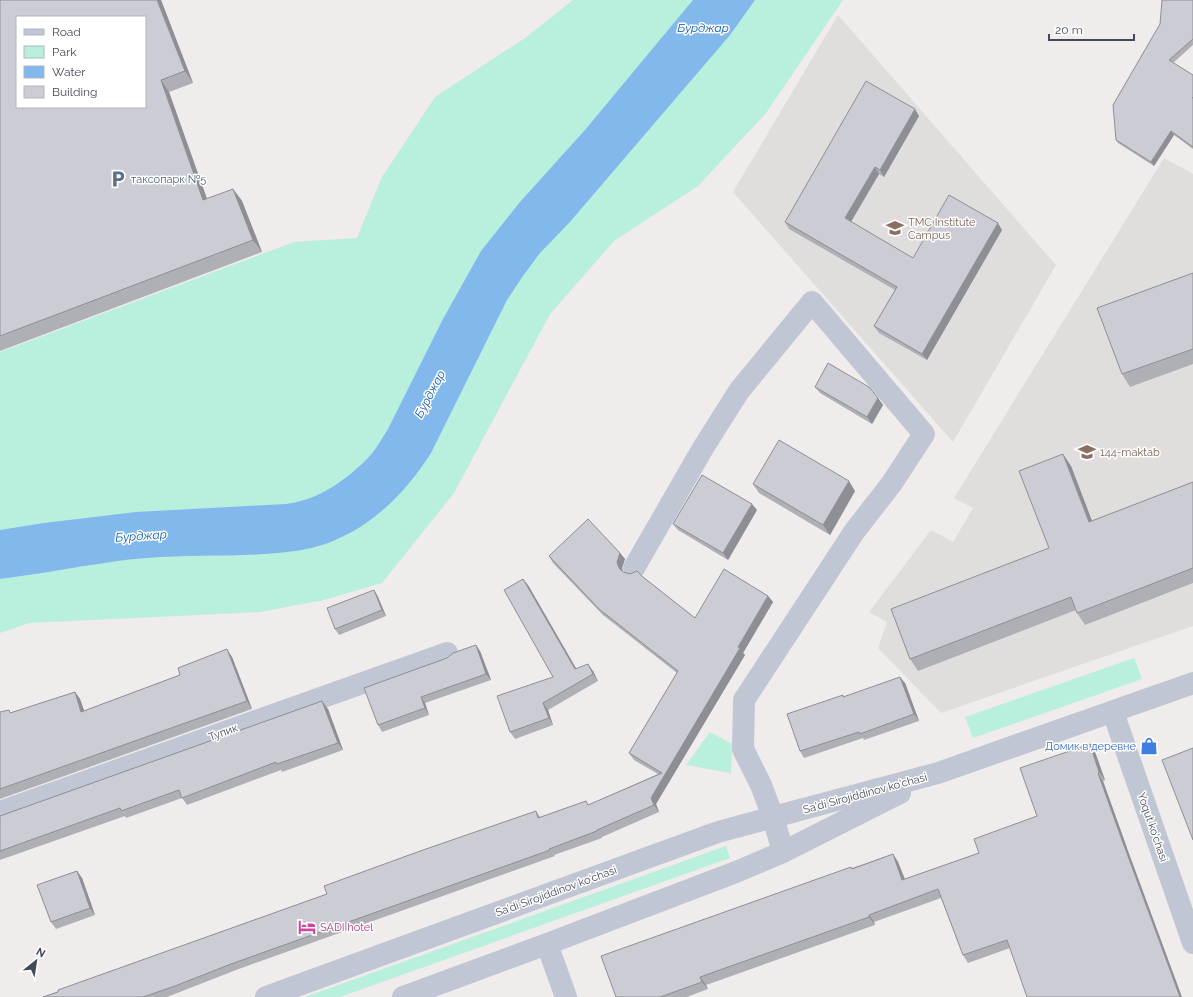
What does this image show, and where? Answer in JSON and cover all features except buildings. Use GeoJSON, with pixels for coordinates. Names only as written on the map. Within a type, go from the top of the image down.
{"type":"FeatureCollection","features":[{"type":"Feature","properties":{"kind":"street"},"geometry":{"type":"LineString","coordinates":[[634,568],[703,448],[739,391],[812,302],[924,434],[892,483],[854,532],[744,700],[743,749],[762,785],[783,852]]}},
{"type":"Feature","properties":{"kind":"street","name":"Тупик"},"geometry":{"type":"LineString","coordinates":[[0,812],[447,653]]}},
{"type":"Feature","properties":{"kind":"street"},"geometry":{"type":"LineString","coordinates":[[938,773],[1193,683]]}},
{"type":"Feature","properties":{"kind":"street","name":"Yoqut ko'chasi"},"geometry":{"type":"LineString","coordinates":[[1113,712],[1193,943]]}},
{"type":"Feature","properties":{"kind":"street","name":"Sa'di Sirojiddinov ko'chasi"},"geometry":{"type":"LineString","coordinates":[[266,997],[718,832],[938,773]]}},
{"type":"Feature","properties":{"kind":"street","name":"Sa'di Sirojiddinov ko'chasi"},"geometry":{"type":"LineString","coordinates":[[402,997],[736,872],[783,852],[938,773]]}},
{"type":"Feature","properties":{"kind":"street"},"geometry":{"type":"LineString","coordinates":[[547,944],[566,997]]}},
{"type":"Feature","properties":{"kind":"shaded area","name":"TMC Institute Campus"},"geometry":{"type":"Polygon","coordinates":[[[838,15],[1056,265],[953,442],[733,192],[838,15]]]}},
{"type":"Feature","properties":{"kind":"shaded area","name":"144-maktab"},"geometry":{"type":"Polygon","coordinates":[[[1164,158],[1193,174],[1193,626],[941,713],[878,648],[887,622],[869,612],[931,530],[953,542],[973,508],[954,498],[1164,158]]]}},
{"type":"Feature","properties":{"kind":"green space"},"geometry":{"type":"Polygon","coordinates":[[[573,0],[843,0],[766,113],[698,186],[614,241],[550,314],[454,493],[382,583],[324,600],[260,612],[29,623],[0,633],[0,352],[294,242],[357,238],[382,177],[435,97],[525,38],[573,0]]]}},
{"type":"Feature","properties":{"kind":"green space"},"geometry":{"type":"Polygon","coordinates":[[[1134,658],[1142,679],[973,738],[965,717],[1134,658]]]}},
{"type":"Feature","properties":{"kind":"green space"},"geometry":{"type":"Polygon","coordinates":[[[710,732],[732,744],[731,773],[686,765],[710,732]]]}},
{"type":"Feature","properties":{"kind":"green space"},"geometry":{"type":"Polygon","coordinates":[[[726,846],[730,858],[340,997],[305,997],[726,846]]]}},
{"type":"Feature","properties":{"kind":"water","name":"Бурджар"},"geometry":{"type":"Polygon","coordinates":[[[693,0],[755,0],[730,35],[569,223],[540,253],[523,276],[507,300],[431,453],[405,488],[374,517],[337,539],[317,547],[295,551],[131,559],[0,579],[0,530],[136,512],[286,504],[302,501],[321,493],[337,484],[353,472],[372,453],[388,429],[443,319],[481,251],[520,202],[585,130],[693,0]]]}},
{"type":"Feature","properties":{"kind":"place","name":"таксопарк №5"},"geometry":{"type":"Point","coordinates":[118,179]}},
{"type":"Feature","properties":{"kind":"place","name":"TMC Institute Campus"},"geometry":{"type":"Point","coordinates":[895,228]}},
{"type":"Feature","properties":{"kind":"place","name":"144-maktab"},"geometry":{"type":"Point","coordinates":[1087,452]}},
{"type":"Feature","properties":{"kind":"place","name":"Домик в деревне"},"geometry":{"type":"Point","coordinates":[1149,746]}},
{"type":"Feature","properties":{"kind":"place","name":"SADI hotel"},"geometry":{"type":"Point","coordinates":[307,927]}}]}
